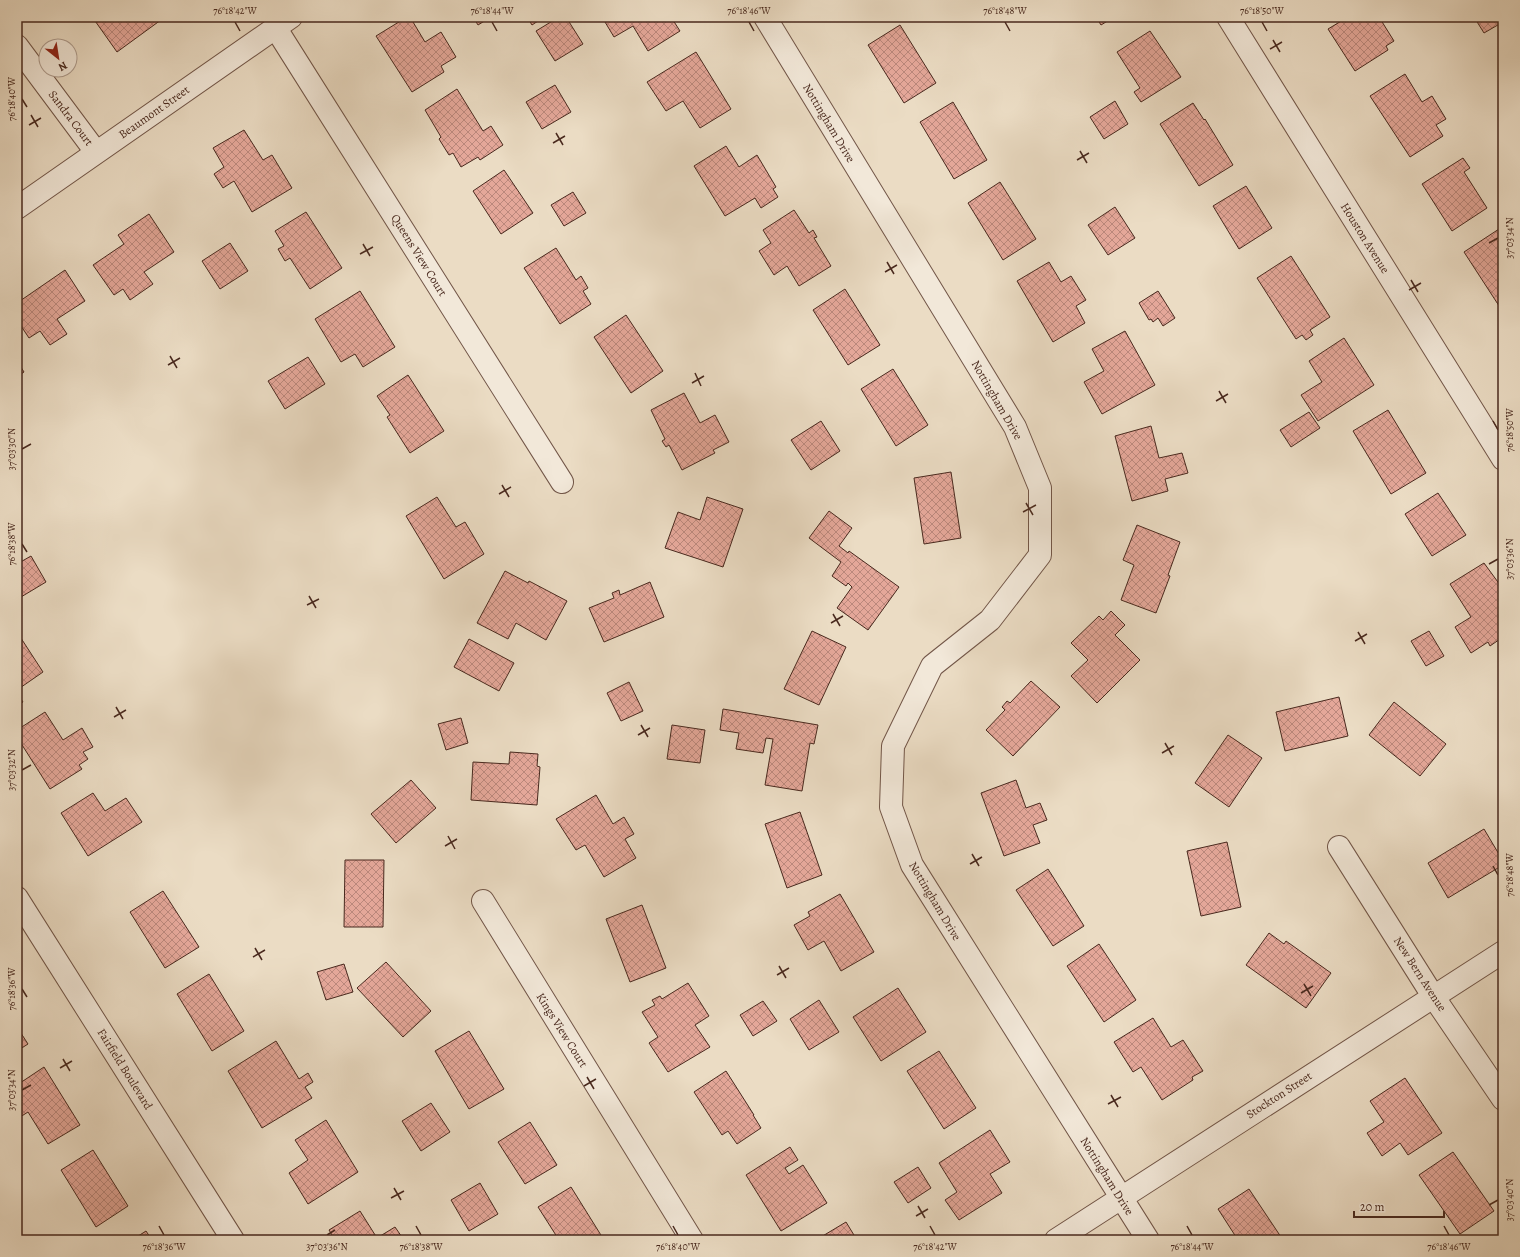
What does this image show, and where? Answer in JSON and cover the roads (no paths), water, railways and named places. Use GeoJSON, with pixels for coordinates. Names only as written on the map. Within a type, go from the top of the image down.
{"type":"FeatureCollection","features":[{"type":"Feature","properties":{"kind":"street","name":"Nottingham Drive"},"geometry":{"type":"LineString","coordinates":[[765,17],[1015,427],[1040,488],[1040,555],[990,620],[932,666],[893,746],[891,808],[912,865],[1148,1240]]}},
{"type":"Feature","properties":{"kind":"street","name":"Houston Avenue"},"geometry":{"type":"LineString","coordinates":[[1228,17],[1503,459]]}},
{"type":"Feature","properties":{"kind":"street","name":"Beaumont Street"},"geometry":{"type":"LineString","coordinates":[[17,208],[283,22]]}},
{"type":"Feature","properties":{"kind":"street","name":"Queens View Court"},"geometry":{"type":"LineString","coordinates":[[283,22],[562,482]]}},
{"type":"Feature","properties":{"kind":"street","name":"Sandra Court"},"geometry":{"type":"LineString","coordinates":[[17,46],[96,152]]}},
{"type":"Feature","properties":{"kind":"street","name":"New Bern Avenue"},"geometry":{"type":"LineString","coordinates":[[1339,847],[1433,996],[1503,1099]]}},
{"type":"Feature","properties":{"kind":"street","name":"Fairfield Boulevard"},"geometry":{"type":"LineString","coordinates":[[17,898],[234,1240]]}},
{"type":"Feature","properties":{"kind":"street","name":"Kings View Court"},"geometry":{"type":"LineString","coordinates":[[483,901],[692,1240]]}},
{"type":"Feature","properties":{"kind":"street","name":"Stockton Street"},"geometry":{"type":"LineString","coordinates":[[1056,1240],[1503,952]]}}]}
